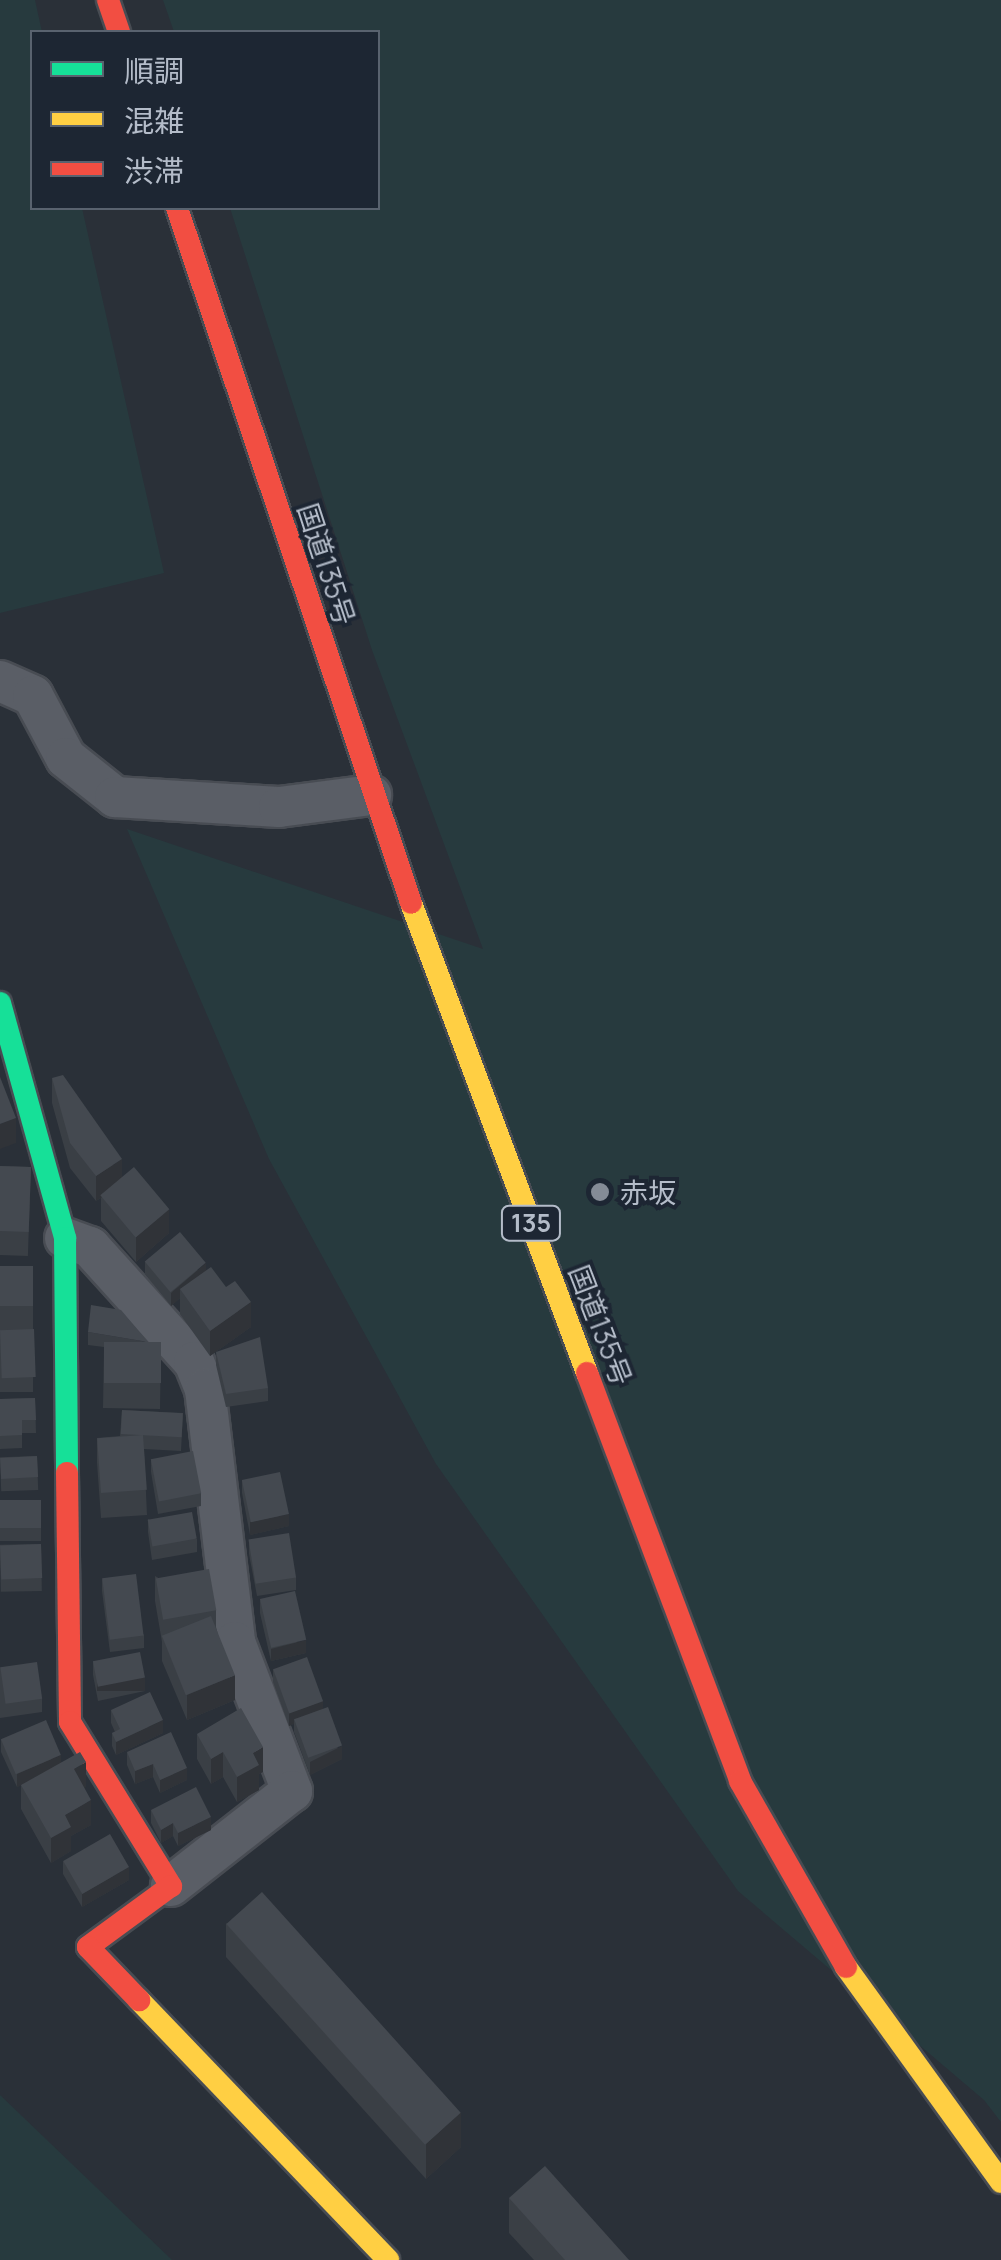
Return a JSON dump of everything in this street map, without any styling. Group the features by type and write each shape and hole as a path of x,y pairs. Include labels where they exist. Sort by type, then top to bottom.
{"main road":[{"path":"108,0 118,30"},
{"name":"国道135号","path":"178,210 372,796 740,1781 797,1890 872,2006 1001,2182"},
{"path":"0,1002 65,1238 70,1722 171,1886 88,1947 388,2260"}],"street":[{"path":"0,651 17,688 66,758 115,797 278,807 372,796"},
{"path":"65,1238 90,1247 194,1362 205,1389 234,1642 292,1791 171,1886"}],"green space":[{"path":"0,0 35,0 42,30 30,30 30,210 82,210 164,573 0,613"},
{"path":"163,0 1001,0 1001,2122 984,2100 738,1891 436,1464 269,1159 127,829 483,949 372,650 231,210 380,210 380,30 173,30"},
{"path":"0,2095 172,2260 0,2260"}],"building":[{"path":"63,1075 122,1159 96,1176 70,1143 52,1078"},
{"path":"0,1077 16,1118 0,1124"},
{"path":"0,1166 31,1167 29,1232 0,1231"},
{"path":"134,1167 169,1209 136,1237 100,1195"},
{"path":"180,1232 206,1263 170,1292 145,1262"},
{"path":"0,1266 33,1266 33,1306 0,1306"},
{"path":"211,1267 226,1287 235,1281 251,1302 210,1331 180,1289"},
{"path":"91,1305 121,1310 148,1342 88,1332"},
{"path":"34,1329 36,1377 2,1378 0,1330"},
{"path":"260,1337 268,1388 226,1394 216,1352"},
{"path":"104,1342 161,1342 161,1383 104,1383"},
{"path":"35,1398 36,1420 22,1420 22,1435 0,1436 0,1399"},
{"path":"122,1410 183,1413 182,1437 121,1434"},
{"path":"143,1435 147,1490 101,1493 97,1438"},
{"path":"193,1451 201,1493 159,1501 151,1459"},
{"path":"37,1456 38,1477 1,1479 0,1458"},
{"path":"280,1472 289,1514 251,1522 242,1480"},
{"path":"0,1500 41,1500 41,1528 0,1528"},
{"path":"192,1512 197,1539 152,1546 148,1520"},
{"path":"289,1533 296,1577 256,1584 249,1539"},
{"path":"41,1544 42,1578 1,1579 0,1545"},
{"path":"209,1569 216,1610 163,1620 156,1578"},
{"path":"136,1574 144,1636 110,1640 102,1578"},
{"path":"295,1591 306,1640 271,1648 260,1599"},
{"path":"211,1616 235,1675 186,1695 162,1636"},
{"path":"140,1652 145,1678 98,1687 93,1661"},
{"path":"307,1657 323,1701 289,1713 273,1669"},
{"path":"37,1662 42,1699 6,1704 0,1667"},
{"path":"150,1692 163,1720 116,1742 112,1733 120,1729 111,1710"},
{"path":"328,1707 342,1746 308,1758 294,1719"},
{"path":"241,1708 263,1747 253,1753 259,1765 237,1777 223,1752 211,1759 197,1734"},
{"path":"46,1720 61,1755 16,1774 1,1739"},
{"path":"171,1732 187,1768 160,1780 153,1764 135,1771 127,1752"},
{"path":"80,1752 86,1762 74,1769 91,1800 65,1815 71,1827 51,1838 21,1785"},
{"path":"196,1787 211,1817 178,1833 173,1823 161,1830 151,1810"},
{"path":"110,1834 129,1867 82,1894 63,1861"},
{"path":"262,1892 461,2113 425,2145 226,1924"},
{"path":"545,2166 629,2260 565,2260 509,2198"}],"traffic: fast":[{"path":"0,1003 65,1238 67,1473"}],"traffic: slow":[{"path":"411,903 587,1373"},
{"path":"846,1967 1001,2182"},
{"path":"139,2000 388,2260"}],"traffic: jam":[{"path":"108,0 118,30"},
{"path":"178,210 411,903"},
{"path":"587,1373 740,1781 846,1967"},
{"path":"67,1473 70,1722 171,1886 88,1947 139,2000"}],"place":[{"name":"赤坂","path":"600,1192"}]}
